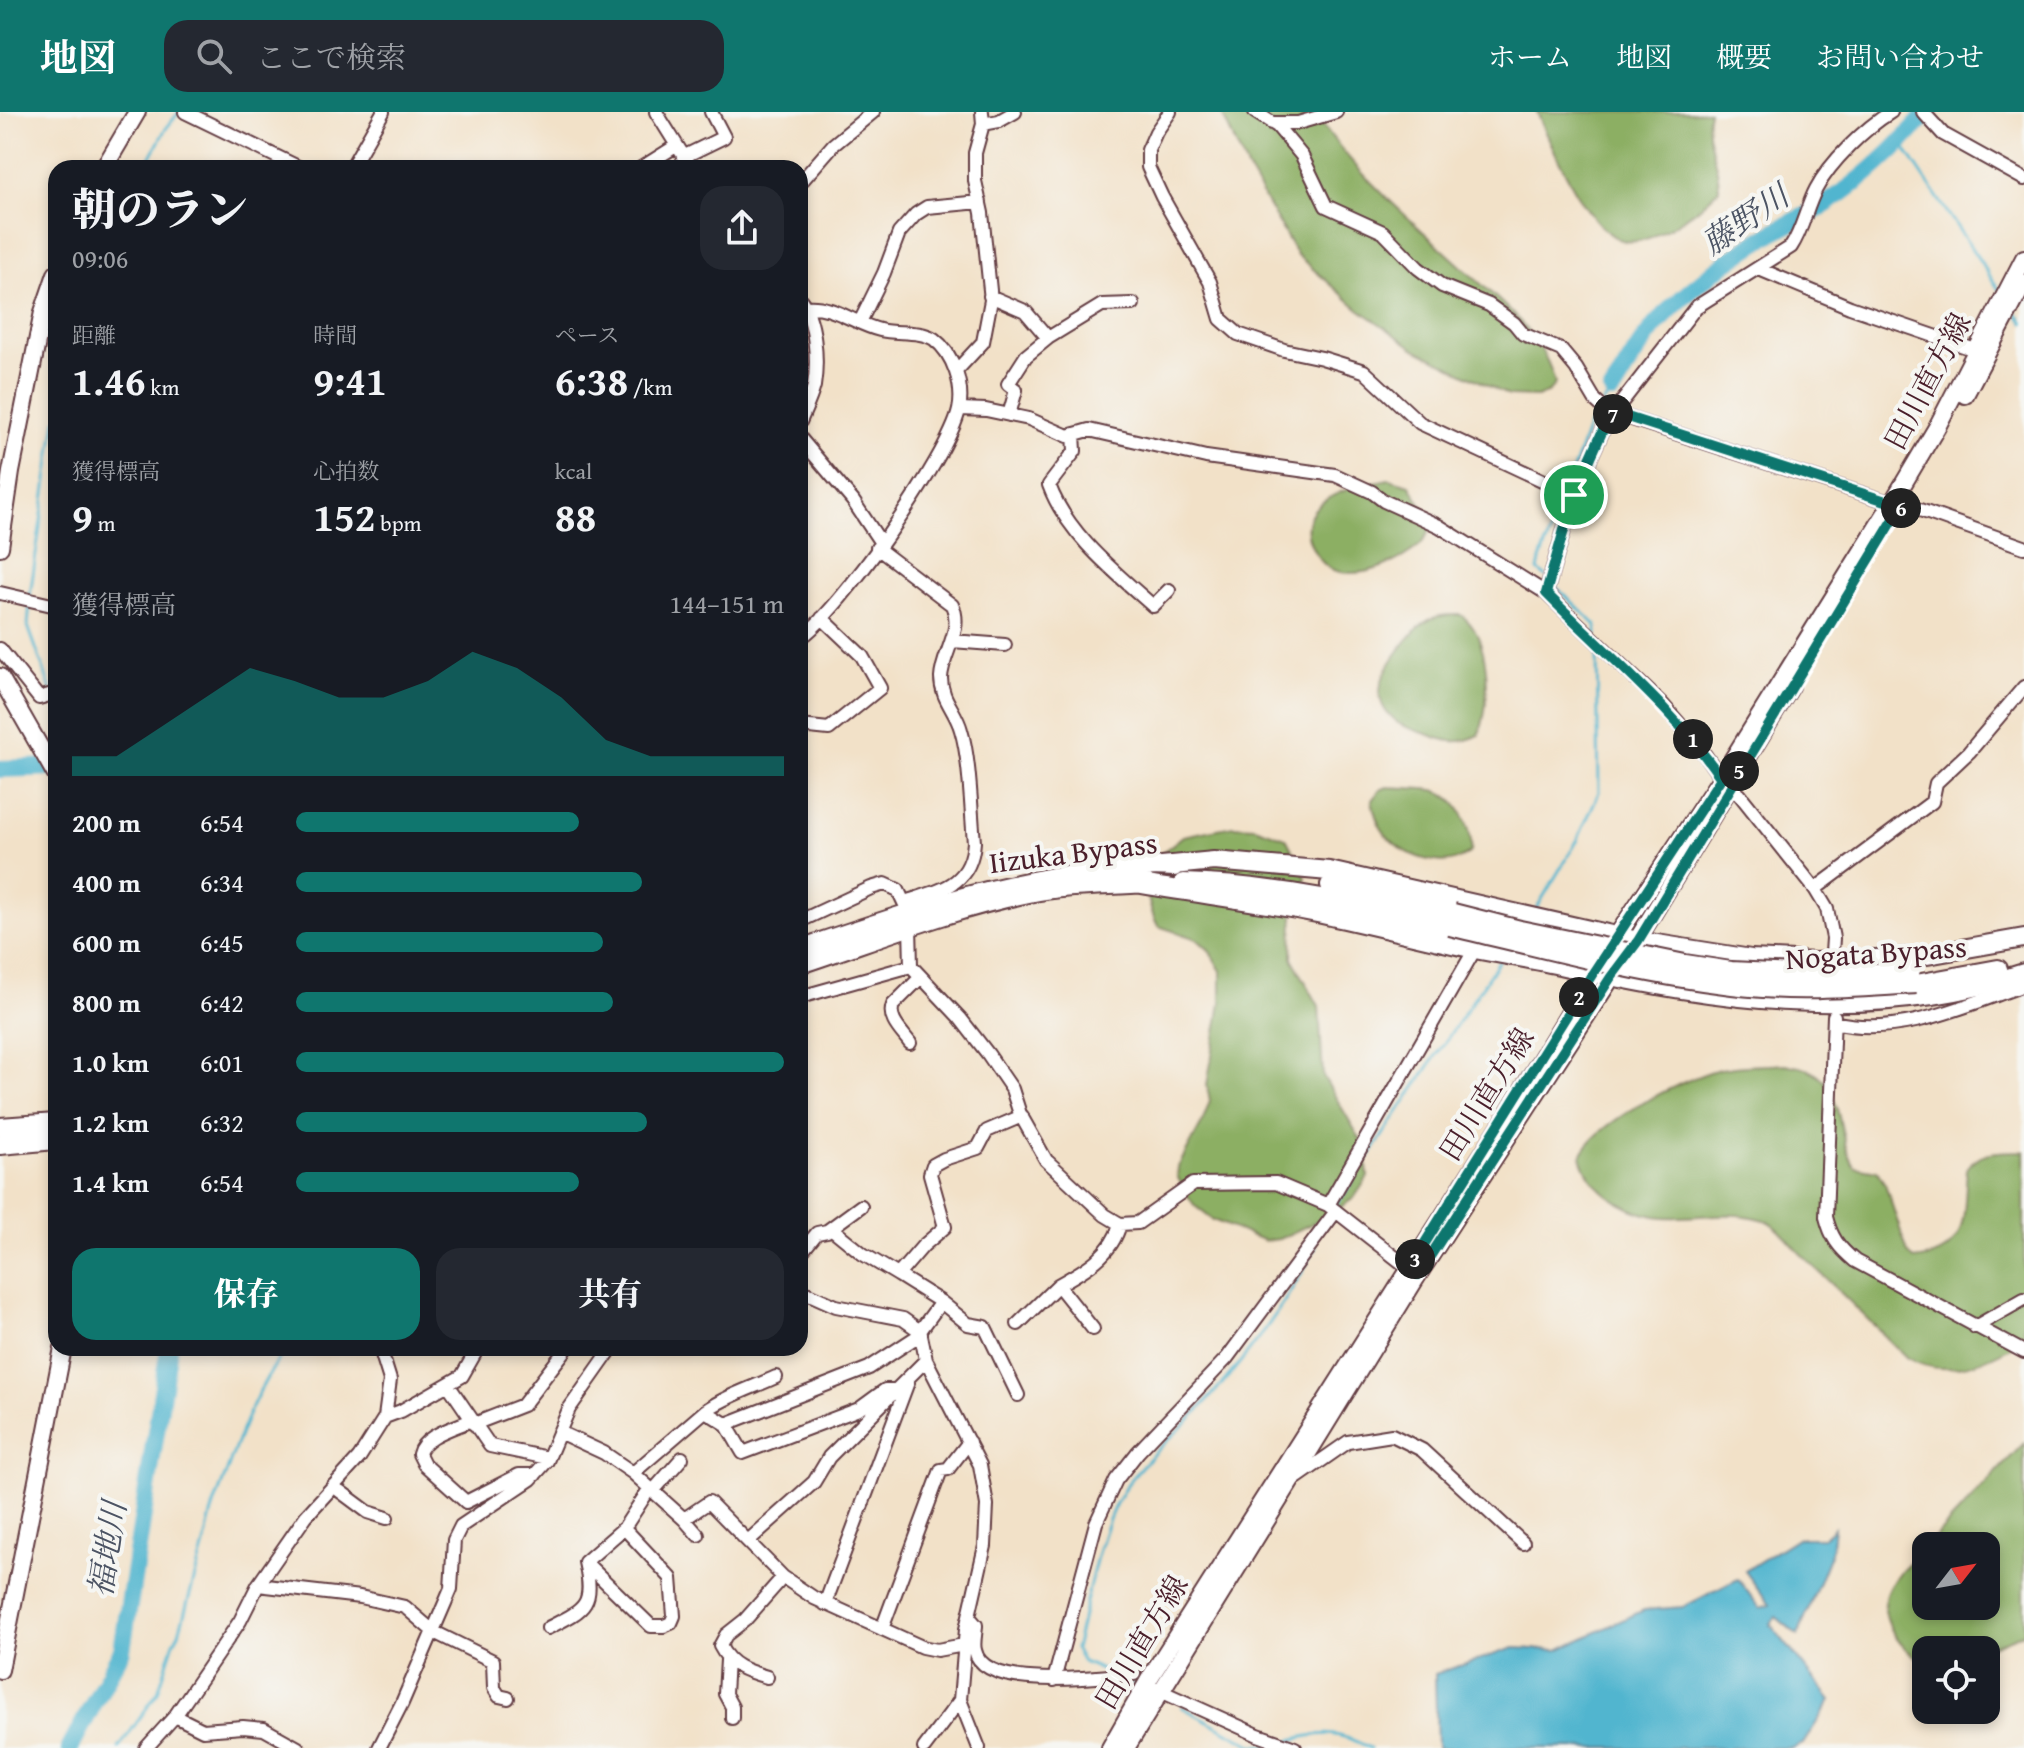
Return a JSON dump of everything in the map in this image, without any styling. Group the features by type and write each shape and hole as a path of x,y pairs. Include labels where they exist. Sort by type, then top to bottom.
{"highway":[{"path":"1162,866 1214,861 1329,871 1638,941 1751,959 1815,962 1916,957 2024,938"},
{"name":"Iizuka Bypass","path":"808,946 966,895 1049,877 1162,866 1257,872 1310,880 1452,920"},
{"path":"1136,883 1319,913 1475,949 1731,998 1866,1004 1924,997 2001,981 2024,973"},
{"path":"808,960 908,913 963,909 1031,893 1098,884 1234,884 1452,920"},
{"name":"Nogata Bypass","path":"1452,920 1588,958 1733,986 1835,989 2024,962"},
{"name":"Nogata Bypass","path":"1914,977 2024,948"},
{"path":"0,1127 48,1124"},
{"path":"0,1145 48,1141"}],"main road":[{"path":"109,160 137,112"},
{"name":"田川直方線","path":"1982,351 2024,258"},
{"name":"田川直方線","path":"1602,975 1638,941 1726,782 1898,504 1982,351 2024,283"},
{"path":"0,547 11,472 48,297"},
{"path":"0,677 48,762"},
{"name":"田川直方線","path":"1110,1748 1147,1683 1602,975 1617,936 1726,782"},
{"name":"田川直方線","path":"1126,1748 1147,1683 1289,1483 1414,1271"},
{"path":"0,1670 61,1356"}],"street":[{"path":"185,112 284,160"},
{"path":"356,160 383,112"},
{"path":"656,112 683,157 724,137 711,112"},
{"path":"808,174 833,145 873,112"},
{"path":"957,370 983,342 990,296 975,181 975,153 983,118 999,121 1015,112"},
{"path":"1170,112 1148,150 1148,167 1210,282 1221,319 1238,334 1364,371 1420,423 1574,495"},
{"path":"1255,112 1271,123 1302,156 1326,206 1383,232 1418,268 1442,286 1489,305 1514,323 1523,334 1561,350 1595,400 1607,411 2024,547"},
{"path":"1271,123 1298,123 1336,112"},
{"path":"1546,593 1574,495 1607,421 1696,307 1791,247 1800,234 1813,195 1829,167 1891,112"},
{"path":"1927,117 1943,134 2024,179"},
{"path":"860,322 899,233 916,214 927,207 980,202"},
{"path":"1759,269 1850,307 1982,351"},
{"path":"990,296 1025,311 1048,338"},
{"path":"808,304 880,330 924,335 935,340 957,370 960,409 950,435 923,482 879,546 822,618 808,631"},
{"path":"1009,415 1016,390 1008,384 1026,356 1048,338 1102,305 1133,304"},
{"path":"808,322 814,345 814,384 808,397"},
{"path":"960,409 986,410 1029,419 1068,436 1089,430 1206,457 1335,475 1439,526 1546,593 1663,705 1815,889 1827,909 1833,938 1832,953"},
{"path":"1074,434 1075,451 1049,485 1053,496 1091,550 1153,606 1169,590"},
{"path":"808,448 853,501 879,546 952,605 956,618 941,683 948,706 962,732 973,857 954,885 908,913"},
{"path":"0,593 48,604"},
{"path":"808,727 829,729 880,688 862,656 822,618"},
{"path":"952,641 1005,645"},
{"path":"0,649 39,698 48,695"},
{"path":"1815,889 1932,802 1936,783 1969,752 2024,687"},
{"path":"808,917 871,888 885,884 898,890 908,913 911,966 988,1054 1012,1089 1022,1116 1046,1160 1105,1215 1120,1224 1138,1223 1193,1184 1276,1183 1332,1208 1414,1271"},
{"path":"1054,1680 1096,1523 1116,1480 1138,1452 1227,1358 1332,1208 1475,949"},
{"path":"808,995 911,966"},
{"path":"910,1043 890,1011 921,977"},
{"path":"2024,985 1918,1020 1882,1027 1834,1019 1826,1217 1838,1247 1855,1261 2024,1352"},
{"path":"898,1275 923,1246 945,1227 930,1174 933,1165 978,1148 987,1131 1022,1116"},
{"path":"808,1244 817,1233 831,1228 861,1206"},
{"path":"1018,1324 1058,1285 1101,1257 1116,1240 1120,1224"},
{"path":"831,1228 863,1254 941,1302 968,1324 985,1327 1018,1395"},
{"path":"1058,1285 1093,1329"},
{"path":"808,1294 836,1306 903,1319 920,1333 926,1360 980,1465 987,1505 985,1546 964,1645 960,1700 979,1748"},
{"path":"1975,1327 2024,1299"},
{"path":"726,1424 869,1368 920,1333 941,1302"},
{"path":"146,1748 175,1716 306,1516 359,1458 385,1417 390,1380 382,1356"},
{"path":"385,1417 449,1386 462,1376 473,1356"},
{"path":"535,1475 519,1475 466,1502 424,1464 419,1454 420,1447 428,1440 523,1405 561,1356"},
{"path":"379,1748 451,1589 454,1540 461,1526 535,1475 548,1458 569,1409 606,1356"},
{"path":"748,1541 814,1482 829,1457 926,1360"},
{"path":"825,1604 911,1375"},
{"path":"633,1473 721,1399 751,1390 776,1377"},
{"path":"449,1386 490,1446 548,1458"},
{"path":"705,1411 726,1424 743,1453 859,1409 885,1390 896,1390"},
{"path":"559,1432 604,1453 633,1473 698,1535"},
{"path":"1289,1483 1348,1442 1392,1435 1422,1450 1523,1543"},
{"path":"882,1629 941,1470 948,1469 969,1442"},
{"path":"585,1562 624,1528 652,1490 682,1458"},
{"path":"333,1486 368,1512 387,1518"},
{"path":"684,1519 709,1502 783,1577 825,1604 922,1647 937,1650 964,1645"},
{"path":"585,1562 651,1626 671,1623 674,1616 671,1578 624,1528"},
{"path":"548,1628 582,1610 586,1603 589,1580 585,1562"},
{"path":"732,1718 732,1707 725,1694 727,1660 720,1646 726,1635 745,1620 783,1577"},
{"path":"258,1585 360,1597 405,1607 434,1632 493,1661 494,1688 499,1696 508,1698"},
{"path":"969,1617 976,1625 975,1651 979,1659 1009,1677 1147,1683 1258,1735 1295,1748"},
{"path":"727,1660 767,1677"},
{"path":"924,1748 960,1700"},
{"path":"175,1716 203,1730 264,1729 298,1748"},
{"path":"1250,1748 1258,1735"}],"green space":[{"path":"1221,112 1315,112 1364,174 1518,319 1541,349 1549,366 1555,384 1549,392 1537,397 1509,396 1415,349 1359,309 1297,255 1248,170"},
{"path":"1537,112 1709,112 1709,140 1719,189 1697,210 1671,227 1644,240 1625,241 1611,235 1584,205 1561,165"},
{"path":"1389,479 1410,485 1433,524 1424,541 1403,557 1372,570 1350,573 1328,567 1313,549 1308,532 1310,518 1317,507 1343,491"},
{"path":"1461,615 1479,639 1486,671 1486,706 1479,735 1453,741 1398,723 1382,705 1380,696 1383,676 1418,628 1435,617"},
{"path":"1387,787 1433,790 1450,799 1467,824 1471,852 1450,861 1438,861 1427,860 1404,850 1386,835 1375,814 1372,800"},
{"path":"1233,826 1255,827 1286,838 1306,877 1293,915 1292,958 1319,1006 1323,1076 1365,1147 1368,1177 1354,1198 1328,1216 1279,1239 1265,1241 1213,1220 1195,1206 1177,1176 1178,1167 1210,1101 1207,1085 1221,1003 1221,971 1209,950 1197,939 1158,926 1151,911 1147,888 1149,863 1183,836"},
{"path":"1785,1064 1810,1070 1821,1077 1829,1088 1849,1156 1855,1167 1877,1171 1885,1184 1908,1253 1914,1260 1946,1250 1955,1241 1964,1216 1967,1169 1972,1162 1992,1152 2024,1151 2024,1339 1967,1365 1937,1368 1922,1365 1907,1358 1767,1221 1741,1215 1665,1217 1647,1214 1608,1195 1588,1173 1581,1156 1589,1143 1641,1104 1716,1070"},
{"path":"2024,1443 2024,1633 2000,1643 2000,1636 1912,1636 1912,1654 1900,1642 1888,1622 1885,1600 1891,1584 1912,1561 1912,1620 2000,1620 2000,1532 1940,1532"}],"water":[{"path":"1834,1528 1831,1552 1798,1635 1776,1617 1770,1624 1831,1700 1803,1744 1792,1748 1437,1748 1435,1674 1514,1648 1558,1650 1644,1610 1683,1607 1738,1579 1760,1608 1770,1605 1745,1571 1797,1538 1823,1538"}],"waterway":[{"path":"149,160 165,130 179,112"},
{"name":"藤野川","path":"1612,391 1653,328 1687,294 1754,244 1843,192 1882,160 1928,112"},
{"path":"1901,143 2000,291"},
{"path":"2017,313 2024,323"},
{"path":"1603,404 1612,391"},
{"path":"1566,488 1589,425 1598,410"},
{"path":"30,595 48,474"},
{"path":"1545,576 1538,570 1540,560 1564,495"},
{"path":"1553,584 1596,625 1597,634"},
{"path":"30,602 28,626 48,682"},
{"path":"1536,909 1577,841 1599,792 1597,650"},
{"name":"福地川","path":"0,769 48,767"},
{"path":"1335,1207 1499,961"},
{"path":"1106,1672 1083,1662 1075,1649 1094,1567 1114,1507 1137,1471 1190,1419 1243,1359 1290,1293 1316,1246"},
{"name":"福地川","path":"70,1748 122,1650 168,1356"},
{"path":"119,1748 158,1692 179,1633 211,1513 250,1411 281,1356"},
{"path":"1124,1680 1139,1687"},
{"path":"1182,1707 1252,1745 1273,1746"},
{"path":"1288,1741 1330,1734 1370,1748"}],"route":[{"path":"1615,413 1903,504 1709,819 1638,941 1611,977 1418,1275 1410,1267 1593,973 1721,778 1698,745 1663,705 1546,593 1574,495 1607,421 1615,413"}]}
